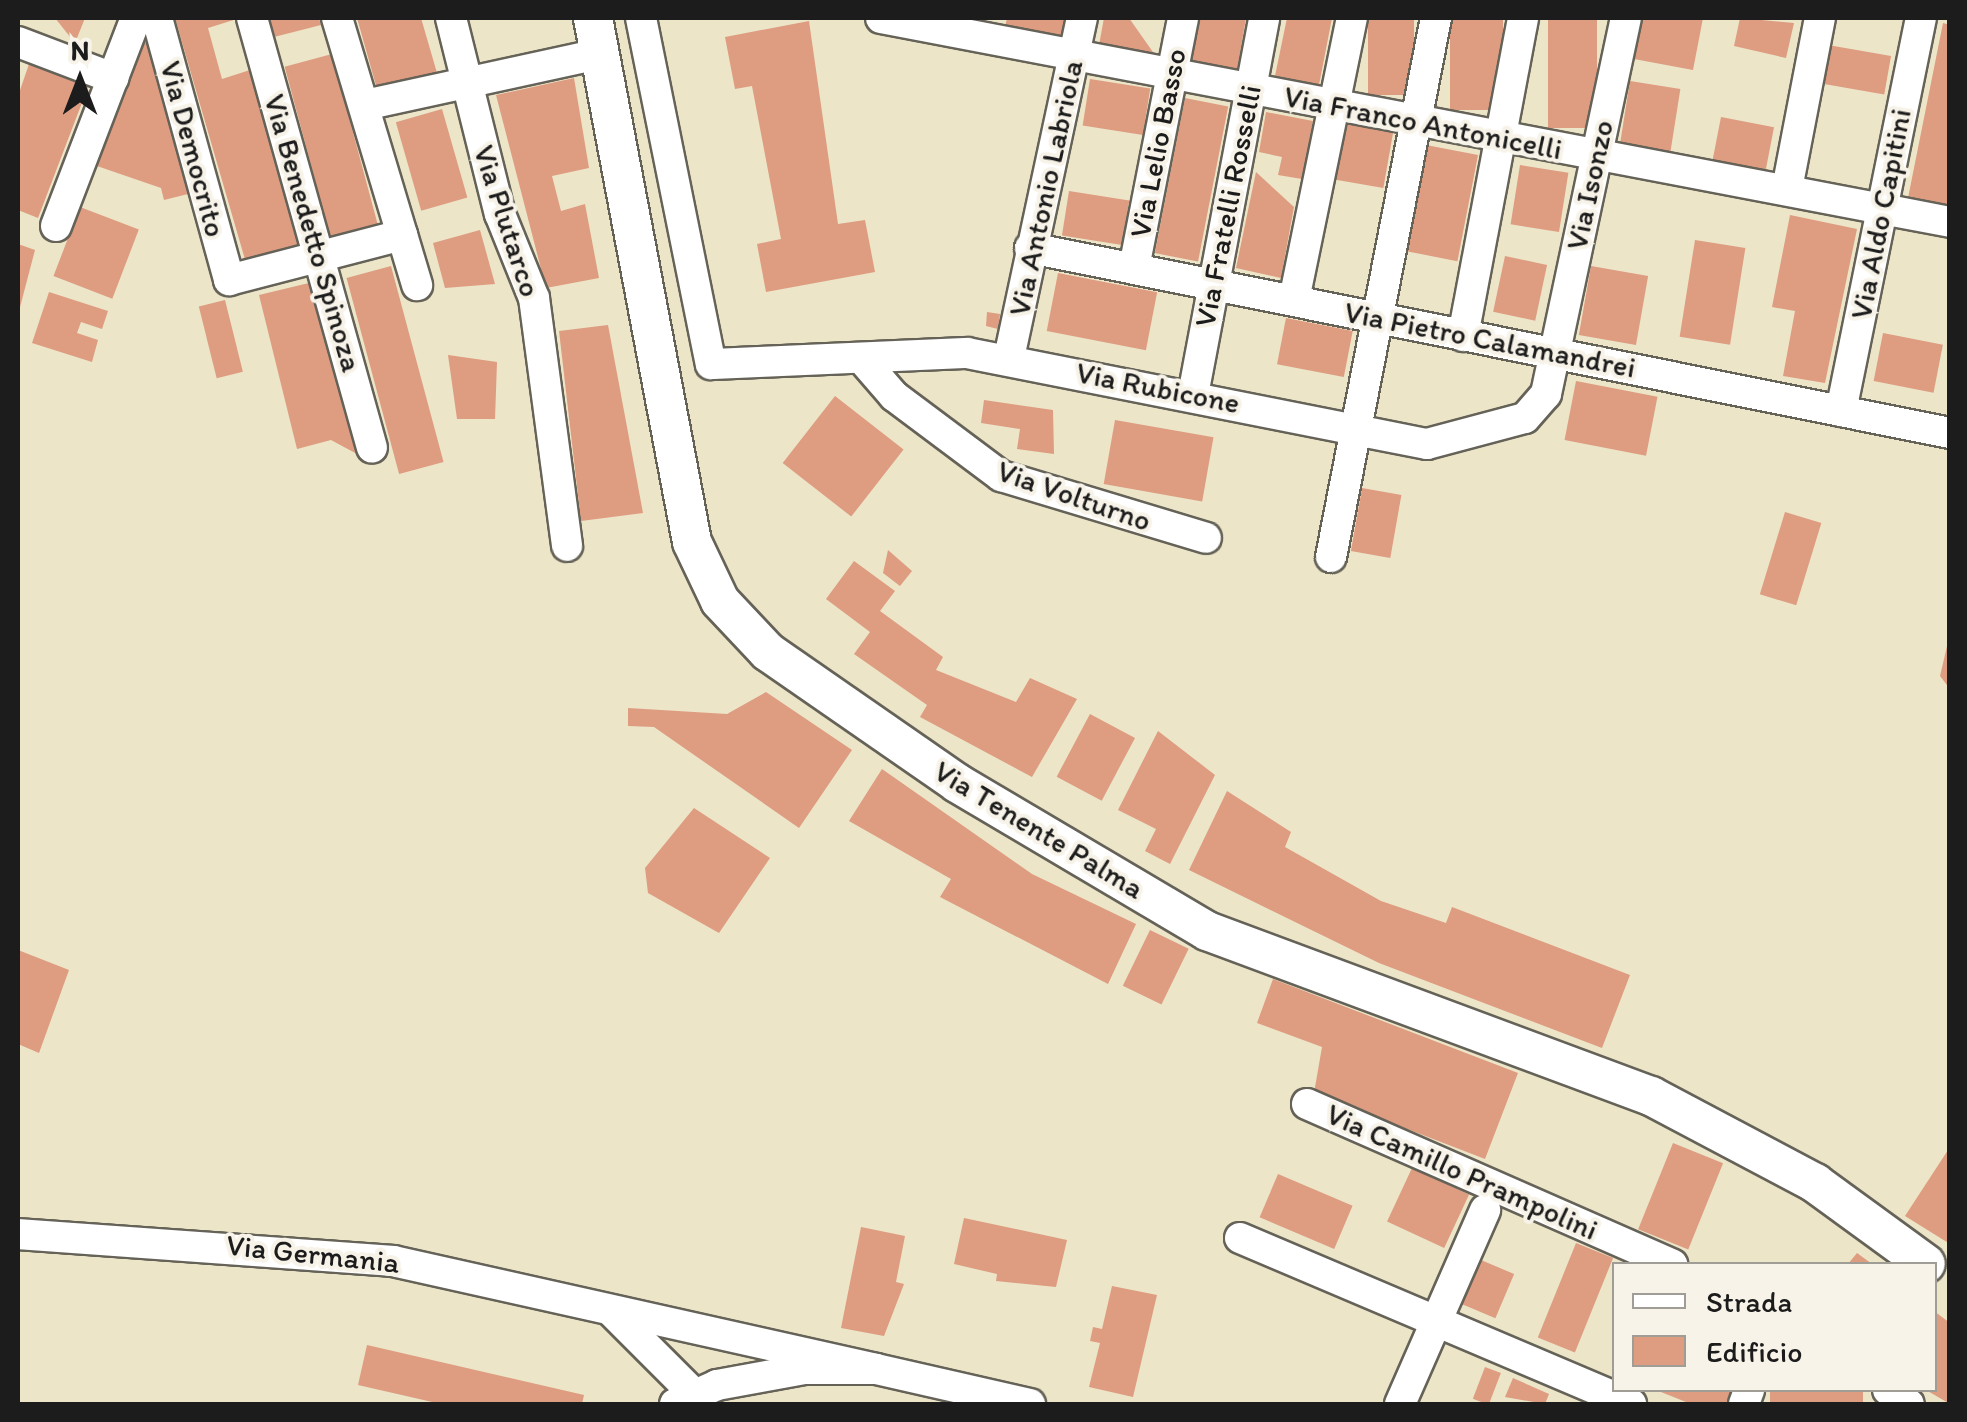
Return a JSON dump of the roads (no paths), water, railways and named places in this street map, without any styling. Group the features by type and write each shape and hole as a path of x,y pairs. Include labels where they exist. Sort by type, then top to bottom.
{"main road":[{"name":"Via Tenente Palma","path":"592,18 692,542 720,601 768,652 957,783 1206,931 1668,1104 1814,1182 1923,1262"}],"street":[{"path":"56,226 136,18"},
{"name":"Via Democrito","path":"157,18 230,280 321,256"},
{"name":"Via Benedetto Spinoza","path":"252,18 372,448"},
{"path":"338,18 418,285"},
{"name":"Via Plutarco","path":"451,18 500,214 534,298 566,546"},
{"name":"Via Rubicone","path":"642,18 710,364 1009,358 1428,444 1484,435 1524,418 1546,394 1554,352"},
{"name":"Via Antonio Labriola","path":"1009,358 1082,18"},
{"name":"Via Lelio Basso","path":"1134,268 1183,18"},
{"name":"Via Fratelli Rosselli","path":"1193,395 1264,18"},
{"path":"1294,300 1352,18"},
{"path":"1331,558 1436,18"},
{"path":"1463,336 1523,18"},
{"name":"Via Isonzo","path":"1554,352 1626,18"},
{"path":"1787,189 1820,18"},
{"name":"Via Aldo Capitini","path":"1841,411 1921,18"},
{"name":"Via Franco Antonicelli","path":"889,22 987,29 1074,57 1950,222"},
{"path":"22,34 113,78"},
{"path":"365,105 600,54"},
{"path":"321,256 402,236"},
{"name":"Via Pietro Calamandrei","path":"1030,248 1950,433"},
{"name":"Via Volturno","path":"862,359 894,396 1001,476 1206,538"},
{"name":"Via Camillo Prampolini","path":"1307,1104 1667,1262"},
{"path":"1400,1404 1485,1210"},
{"name":"Via Germania","path":"18,1234 363,1258 605,1306 876,1369"},
{"path":"1240,1238 1631,1404"},
{"path":"605,1306 696,1395"},
{"path":"696,1395 728,1334"},
{"path":"696,1395 804,1369 876,1369 1030,1404"}]}
